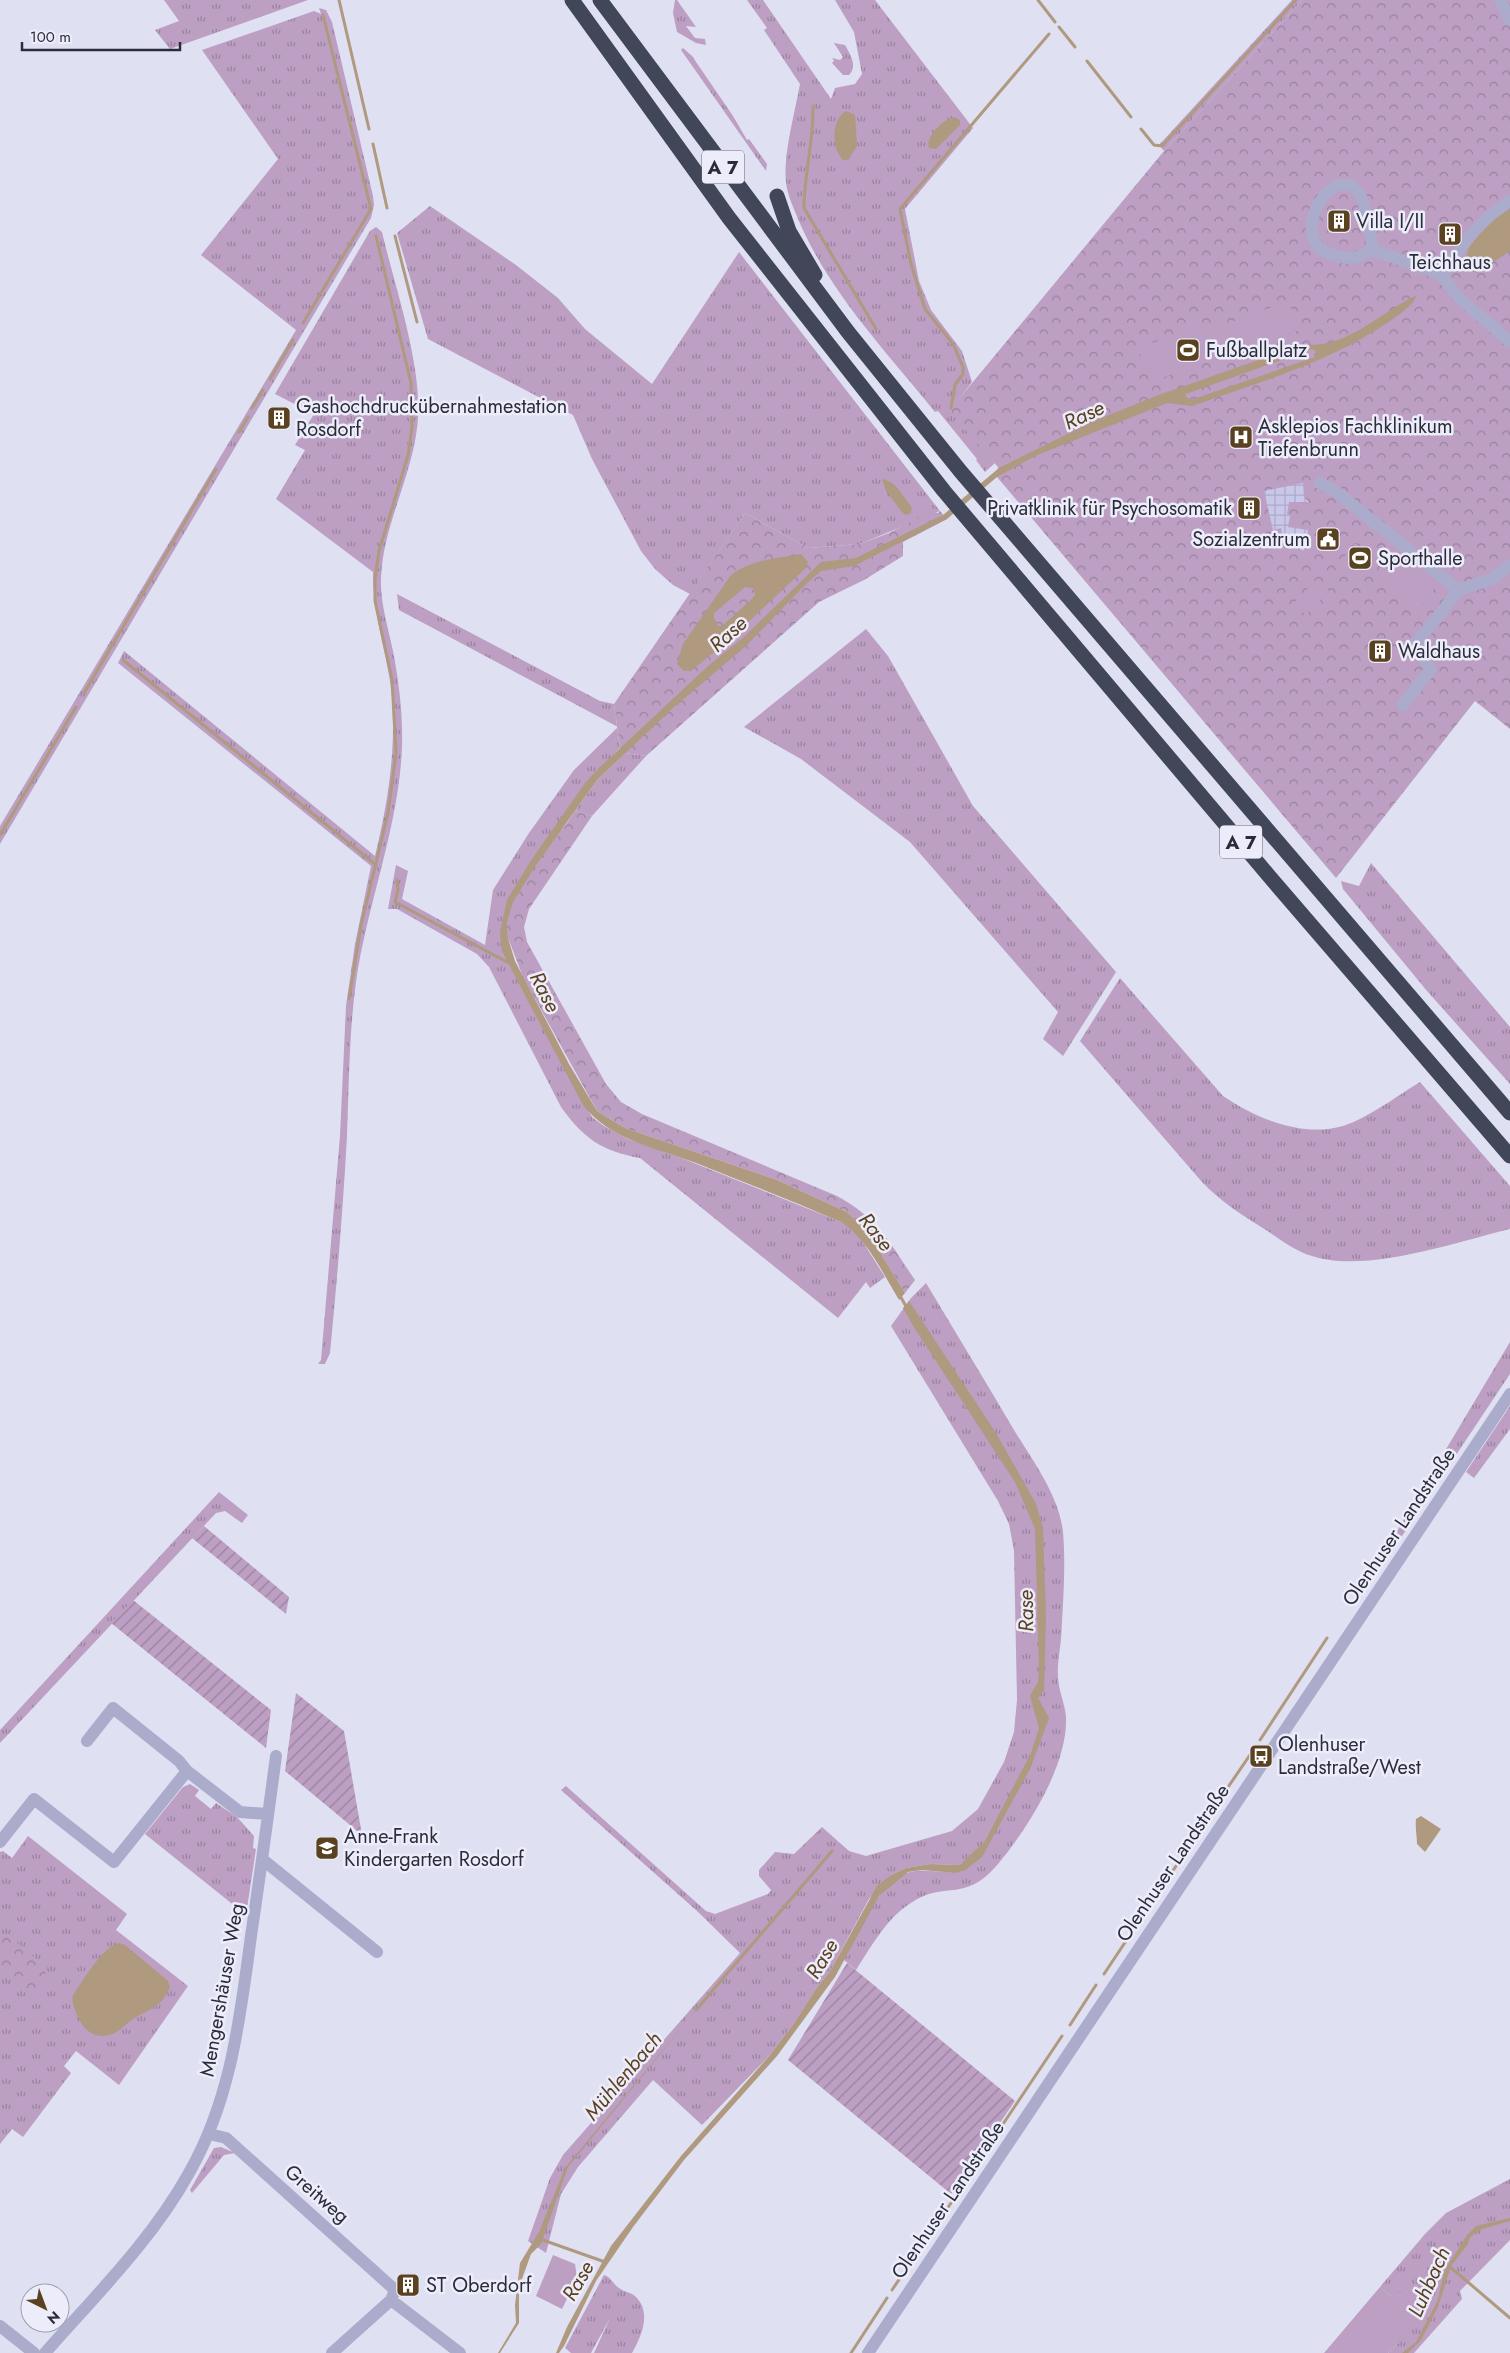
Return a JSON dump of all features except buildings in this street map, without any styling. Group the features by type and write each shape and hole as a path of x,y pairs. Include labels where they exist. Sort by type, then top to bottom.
{"highway":[{"name":"A 7","path":"572,0 728,218 944,491 1262,868 1510,1156"},
{"name":"A 7","path":"600,0 848,332 961,472 1510,1113"},
{"path":"777,196 789,231 848,332"}],"street":[{"path":"1500,0 1510,20"},
{"path":"1374,250 1362,198 1352,186 1345,184 1337,185 1324,196 1313,217 1314,239 1326,253 1350,258 1358,257 1374,250 1441,274 1458,297 1510,342"},
{"path":"1441,274 1476,227 1486,217 1510,202"},
{"path":"1320,483 1334,490 1459,590"},
{"path":"1404,704 1431,669 1414,646 1459,590 1492,579 1510,565"},
{"name":"Olenhuser Landstraße","path":"868,2353 1510,1394"},
{"path":"87,1741 112,1708 180,1761 187,1771 240,1812 268,1814"},
{"name":"Mengershäuser Weg","path":"45,2353 158,2220 190,2172 209,2134 223,2095 234,2049 276,1756"},
{"path":"0,1842 34,1799 114,1862 187,1771"},
{"path":"262,1859 377,1952"},
{"name":"Greitweg","path":"209,2134 226,2138 393,2295 460,2353"},
{"path":"332,2353 393,2295"},
{"path":"0,2326 34,2353"}],"green space":[{"path":"164,0 308,0 170,49 155,30 179,21"},
{"path":"675,0 677,0 696,27 686,26 695,38 705,39 706,45 696,43 677,32 673,13"},
{"path":"747,0 763,0 831,99 835,88 855,84 862,74 854,32 835,0 875,0 973,128 905,209 919,281 931,310 962,351 972,382 950,411 995,463 985,472 977,459 938,411 935,412 858,318 823,268 809,241 791,202 786,182 786,159 800,84 764,30 767,28"},
{"path":"1292,0 1302,0 1164,151 1159,145"},
{"name":"Asklepios Fachklinikum Tiefenbrunn","path":"1302,0 1510,0 1510,729 1475,701 1336,878 997,477 998,467 949,411 1164,151"},
{"path":"319,8 326,10 332,22 373,196 374,205 371,218 0,844 0,826 296,330 201,255 278,159 202,50 314,11 321,14"},
{"path":"834,43 845,45 851,56 853,68 849,75 843,75 832,63 834,61 832,58 840,60 843,57"},
{"path":"683,48 692,56 747,140 749,139 767,164 766,171 681,50"},
{"path":"430,206 516,265 558,298 585,329 652,384 739,252 940,511 860,544 808,548 745,513 690,594 673,585 655,569 641,551 592,459 573,415 428,339 397,233"},
{"path":"376,227 382,232 407,330 417,382 417,428 414,447 387,540 381,578 383,605 399,687 402,747 400,777 395,806 367,924 356,982 351,1040 344,1191 330,1353 325,1364 318,1364 321,1360 340,1136 346,1006 355,944 371,866 118,663 124,651 375,856 390,777 393,716 390,680 375,604 373,572 276,499 305,450 295,445 314,414 275,394 370,231"},
{"path":"1288,301 1299,330 1240,352 1229,323"},
{"name":"Fußballplatz","path":"1226,318 1238,352 1150,382 1138,348"},
{"path":"940,511 947,519 903,542 903,556 864,580 819,602 646,756 625,753 620,748 614,704 745,513 808,548 860,544 889,533 930,512 938,513"},
{"name":"Sporthalle","path":"1355,543 1375,559 1364,572 1344,557"},
{"path":"1396,552 1438,584 1418,609 1377,577"},
{"path":"1317,579 1329,591 1306,615 1294,603"},
{"path":"397,594 600,701 614,704 617,727 399,610"},
{"path":"866,629 888,656 973,806 1116,972 1063,1056 1043,1039 1058,1012 910,842 801,759 744,727"},
{"path":"617,728 620,748 585,784 502,952 592,1117 628,1139 684,1159 841,1222 856,1231 885,1277 870,1288 866,1282 838,1318 640,1158 615,1152 586,1135 561,1107 489,967 477,954 397,909 388,909 396,865 408,871 402,899 485,945 493,890 529,833 574,770"},
{"path":"625,753 646,756 592,816 575,811 598,779"},
{"path":"575,811 592,816 529,909 524,927 527,942 606,1084 621,1102 642,1114 837,1196 863,1213 882,1232 915,1280 905,1293 867,1231 847,1212 777,1180 625,1128 597,1111 523,977 507,935 507,922 513,902"},
{"path":"1371,863 1510,1027 1510,1084 1427,991 1343,889 1341,881 1359,886"},
{"path":"1120,978 1223,1096 1249,1112 1280,1124 1295,1128 1311,1129 1343,1126 1372,1112 1420,1082 1510,1186 1510,1229 1438,1248 1384,1259 1334,1261 1300,1251 1232,1208 1202,1182 1080,1041"},
{"path":"926,1283 1043,1476 1056,1504 1060,1518 1064,1545 1064,1572 1058,1671 1059,1686 1066,1717 1065,1736 1053,1775 1022,1833 986,1876 966,1888 926,1895 905,1907 881,1932 856,1970 844,1960 870,1909 888,1885 910,1872 964,1871 960,1865 930,1864 906,1868 891,1875 869,1899 829,1973 817,1987 794,2023 770,2055 702,2125 653,2080 578,2167 561,2194 546,2253 528,2241 550,2178 563,2155 740,1953 697,1911 561,1790 566,1786 706,1911 715,1914 768,1894 771,1890 759,1876 759,1870 775,1852 794,1854 822,1827 849,1851 866,1856 952,1831 978,1809 1004,1762 1014,1732 1017,1700 1014,1551 1009,1524 998,1501 891,1326 911,1298"},
{"path":"1510,1342 1510,1374 1384,1563 1380,1560"},
{"path":"1510,1406 1510,1429 1474,1478 1466,1472"},
{"path":"219,1492 248,1515 242,1523 225,1511 216,1513 0,1743 0,1730"},
{"path":"204,1526 289,1597 286,1614 192,1538"},
{"path":"133,1600 271,1710 266,1748 111,1623"},
{"path":"296,1693 344,1731 362,1835 285,1771"},
{"path":"190,1784 199,1790 195,1796 211,1809 216,1803 237,1817 254,1836 253,1848 256,1849 246,1915 145,1834 183,1787"},
{"path":"28,1836 127,1914 116,1930 188,1986 119,2085 76,2051 64,2066 71,2073 23,2137 12,2129 0,2144 0,1852 3,1851 12,1858"},
{"path":"2,1934 19,1944 33,1956 44,1971 51,1990 32,1999 0,1969 0,1936"},
{"path":"847,1963 1015,2101 951,2194 788,2060"},
{"path":"221,2147 235,2153 224,2155 192,2193 190,2190 214,2148"},
{"path":"1510,2179 1510,2240 1460,2291 1462,2299 1414,2353 1388,2353 1398,2343 1391,2296 1380,2287 1425,2234 1446,2213"},
{"path":"553,2255 575,2264 577,2278 562,2309 536,2296"},
{"path":"604,2275 621,2289 634,2295 641,2303 644,2318 639,2340 632,2353 594,2353 610,2318 591,2353 571,2353 565,2348"},
{"path":"1380,2287 1391,2296 1407,2289 1416,2298 1398,2343 1388,2353 1324,2353"}],"shaded area":[{"path":"1303,483 1304,497 1309,502 1289,502 1287,514 1290,515 1288,527 1308,530 1303,551 1282,535 1281,528 1273,530 1264,491"}],"water":[{"path":"846,111 855,115 857,146 848,160 843,160 836,149 834,134 841,115"},
{"path":"953,117 960,120 960,125 936,149 929,148 928,144 932,134 944,122"},
{"path":"1510,209 1510,251 1477,273 1463,268 1462,263 1473,240 1488,225"},
{"path":"1417,295 1410,305 1393,319 1370,334 1321,359 1192,406 1167,403 1035,456 997,477 947,519 854,566 821,571 746,646 674,707 598,779 536,865 513,902 507,922 507,935 515,961 569,1064 597,1111 625,1128 777,1180 847,1212 867,1231 905,1293 899,1300 867,1247 851,1229 841,1222 696,1163 635,1142 606,1127 594,1117 583,1105 502,952 500,932 507,900 530,862 585,783 599,768 708,666 745,636 821,562 856,558 943,515 999,468 1092,422 1156,396 1301,345 1325,344 1340,339 1363,328","holes":["1312,349 1316,351 1315,357 1191,400 1186,397 1186,394"]},
{"path":"882,479 887,480 899,491 912,508 911,513 906,515 902,512 886,491"},
{"path":"801,554 808,562 806,568 731,638 692,670 684,671 677,664 683,644 731,575 756,563","holes":["745,587 753,588 755,595 752,599 722,626 718,626 714,613"]},
{"path":"909,1301 996,1433 1036,1504 1043,1528 1046,1617 1044,1691 1038,1698 1049,1718 1030,1769 982,1857 964,1871 955,1873 922,1870 908,1872 879,1896 835,1977 777,2056 684,2160 633,2227 596,2281 564,2346 559,2353 556,2353 567,2327 611,2246 681,2156 770,2055 794,2023 817,1987 829,1973 877,1886 891,1875 906,1868 930,1864 960,1865 985,1841 1031,1753 1039,1728 1030,1696 1038,1682 1039,1669 1035,1529 1015,1482 903,1308"},
{"path":"1421,1816 1441,1829 1425,1852 1417,1844 1416,1819"},
{"path":"119,1943 125,1945 168,1981 170,1987 167,1994 155,2007 133,2019 112,2034 106,2036 95,2035 81,2023 74,2006 73,1995 87,1973 106,1951"},
{"path":"698,2008 568,2167 541,2244 531,2254 519,2287 519,2323 500,2353 498,2353 516,2323 515,2305 520,2263 539,2232 565,2168"},
{"path":"1510,2218 1510,2221 1482,2229 1470,2237 1468,2244 1451,2266 1438,2307 1421,2340 1408,2353 1402,2353 1416,2342 1437,2302 1445,2270 1467,2235 1476,2226"}],"waterway":[{"path":"339,0 369,129"},
{"path":"1038,0 1055,22"},
{"path":"1141,129 1154,145 1162,146 1296,0"},
{"path":"303,323 371,209 323,15"},
{"path":"1059,27 1075,47"},
{"path":"951,408 955,385 963,374 963,367 953,344 925,309 911,264 900,209 1049,34"},
{"path":"1087,61 1131,117"},
{"path":"813,106 804,208 876,329"},
{"path":"373,144 387,208"},
{"path":"349,999 361,925 388,813 396,753 392,680 375,601 375,579 379,551 408,455 412,428 411,383 376,236"},
{"path":"395,236 417,322"},
{"path":"270,379 293,340"},
{"path":"252,408 263,390"},
{"path":"239,432 248,417"},
{"path":"84,693 216,469"},
{"path":"123,660 376,865"},
{"path":"0,835 76,707"},
{"path":"397,880 398,890 395,902 509,963"},
{"name":"Rase","path":"899,1294 907,1308"},
{"path":"1260,1740 1327,1638"},
{"path":"1211,1812 1252,1752"},
{"path":"1148,1908 1204,1824"},
{"name":"Mühlenbach","path":"696,2010 832,1851"},
{"path":"1104,1974 1140,1920"},
{"path":"1070,2025 1096,1985"},
{"path":"997,2133 1062,2036"},
{"path":"968,2177 986,2149"},
{"path":"959,2191 963,2185"},
{"path":"892,2290 953,2200"},
{"path":"540,2239 605,2262"},
{"name":"Luhbach","path":"1449,2266 1510,2318"},
{"path":"851,2353 887,2298"}],"place":[{"name":"Villa I/II","path":"1339,221"},
{"name":"Teichhaus","path":"1450,234"},
{"name":"Fußballplatz","path":"1188,350"},
{"name":"Gashochdruckübernahmestation Rosdorf","path":"279,418"},
{"name":"Asklepios Fachklinikum Tiefenbrunn","path":"1241,437"},
{"name":"Privatklinik für Psychosomatik","path":"1249,508"},
{"name":"Sozialzentrum","path":"1328,539"},
{"name":"Sporthalle","path":"1360,558"},
{"name":"Waldhaus","path":"1380,651"},
{"name":"Olenhuser Landstraße/West","path":"1261,1756"},
{"name":"Anne-Frank Kindergarten Rosdorf","path":"327,1848"},
{"name":"ST Oberdorf","path":"408,2285"}]}
